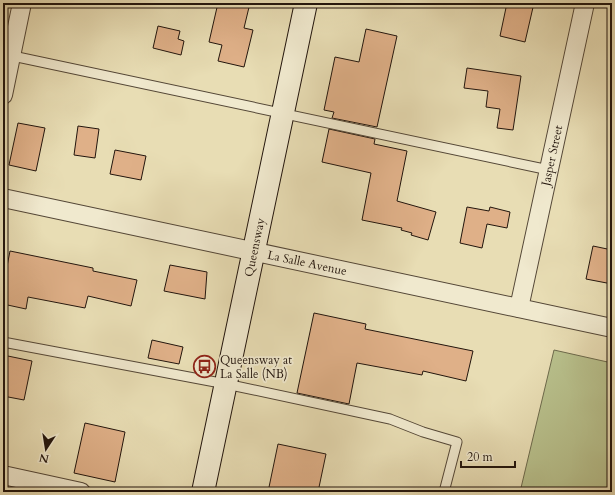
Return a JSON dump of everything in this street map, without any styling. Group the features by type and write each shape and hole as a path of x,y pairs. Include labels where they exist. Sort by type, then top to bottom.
{"main road":[{"name":"Queensway","path":"203,492 306,3"}],"street":[{"path":"3,94 7,55 22,3"},
{"name":"Jasper Street","path":"519,308 585,3"},
{"name":"La Salle Avenue","path":"3,198 612,328"},
{"path":"3,475 81,492"}],"lane":[{"path":"7,55 548,170"},
{"path":"3,342 226,384 390,419 423,432 457,442 444,492"}],"green space":[{"path":"554,350 612,363 612,492 520,492"}],"building":[{"path":"218,3 250,3 244,28 253,30 244,67 218,61 222,45 209,42"},
{"path":"507,3 534,3 525,42 500,36"},
{"path":"158,26 180,31 178,39 184,41 181,55 153,48"},
{"path":"366,29 397,36 377,127 332,118 334,112 324,110 335,57 359,62"},
{"path":"467,68 521,76 513,130 497,128 500,109 486,107 488,91 464,88"},
{"path":"18,123 45,128 36,171 9,165"},
{"path":"78,126 99,129 95,158 74,155"},
{"path":"329,129 375,139 374,144 407,151 397,201 436,212 428,240 411,235 412,233 401,230 402,228 362,220 371,173 322,162"},
{"path":"115,150 146,156 141,180 110,174"},
{"path":"467,207 489,211 490,207 510,212 507,228 487,224 482,248 460,243"},
{"path":"593,246 612,250 612,284 586,279"},
{"path":"10,251 93,268 93,271 137,280 131,306 88,296 85,308 28,297 26,309 3,304 3,287"},
{"path":"170,265 207,272 205,299 164,291"},
{"path":"314,313 366,324 365,329 473,351 466,381 423,371 422,375 357,363 349,404 297,393"},
{"path":"152,340 183,347 179,364 148,358"},
{"path":"3,355 32,361 24,400 3,396"},
{"path":"85,423 125,432 115,482 74,473"},
{"path":"278,444 326,454 318,492 268,492"}],"place":[{"name":"Queensway at La Salle (NB)","path":"204,367"}]}
